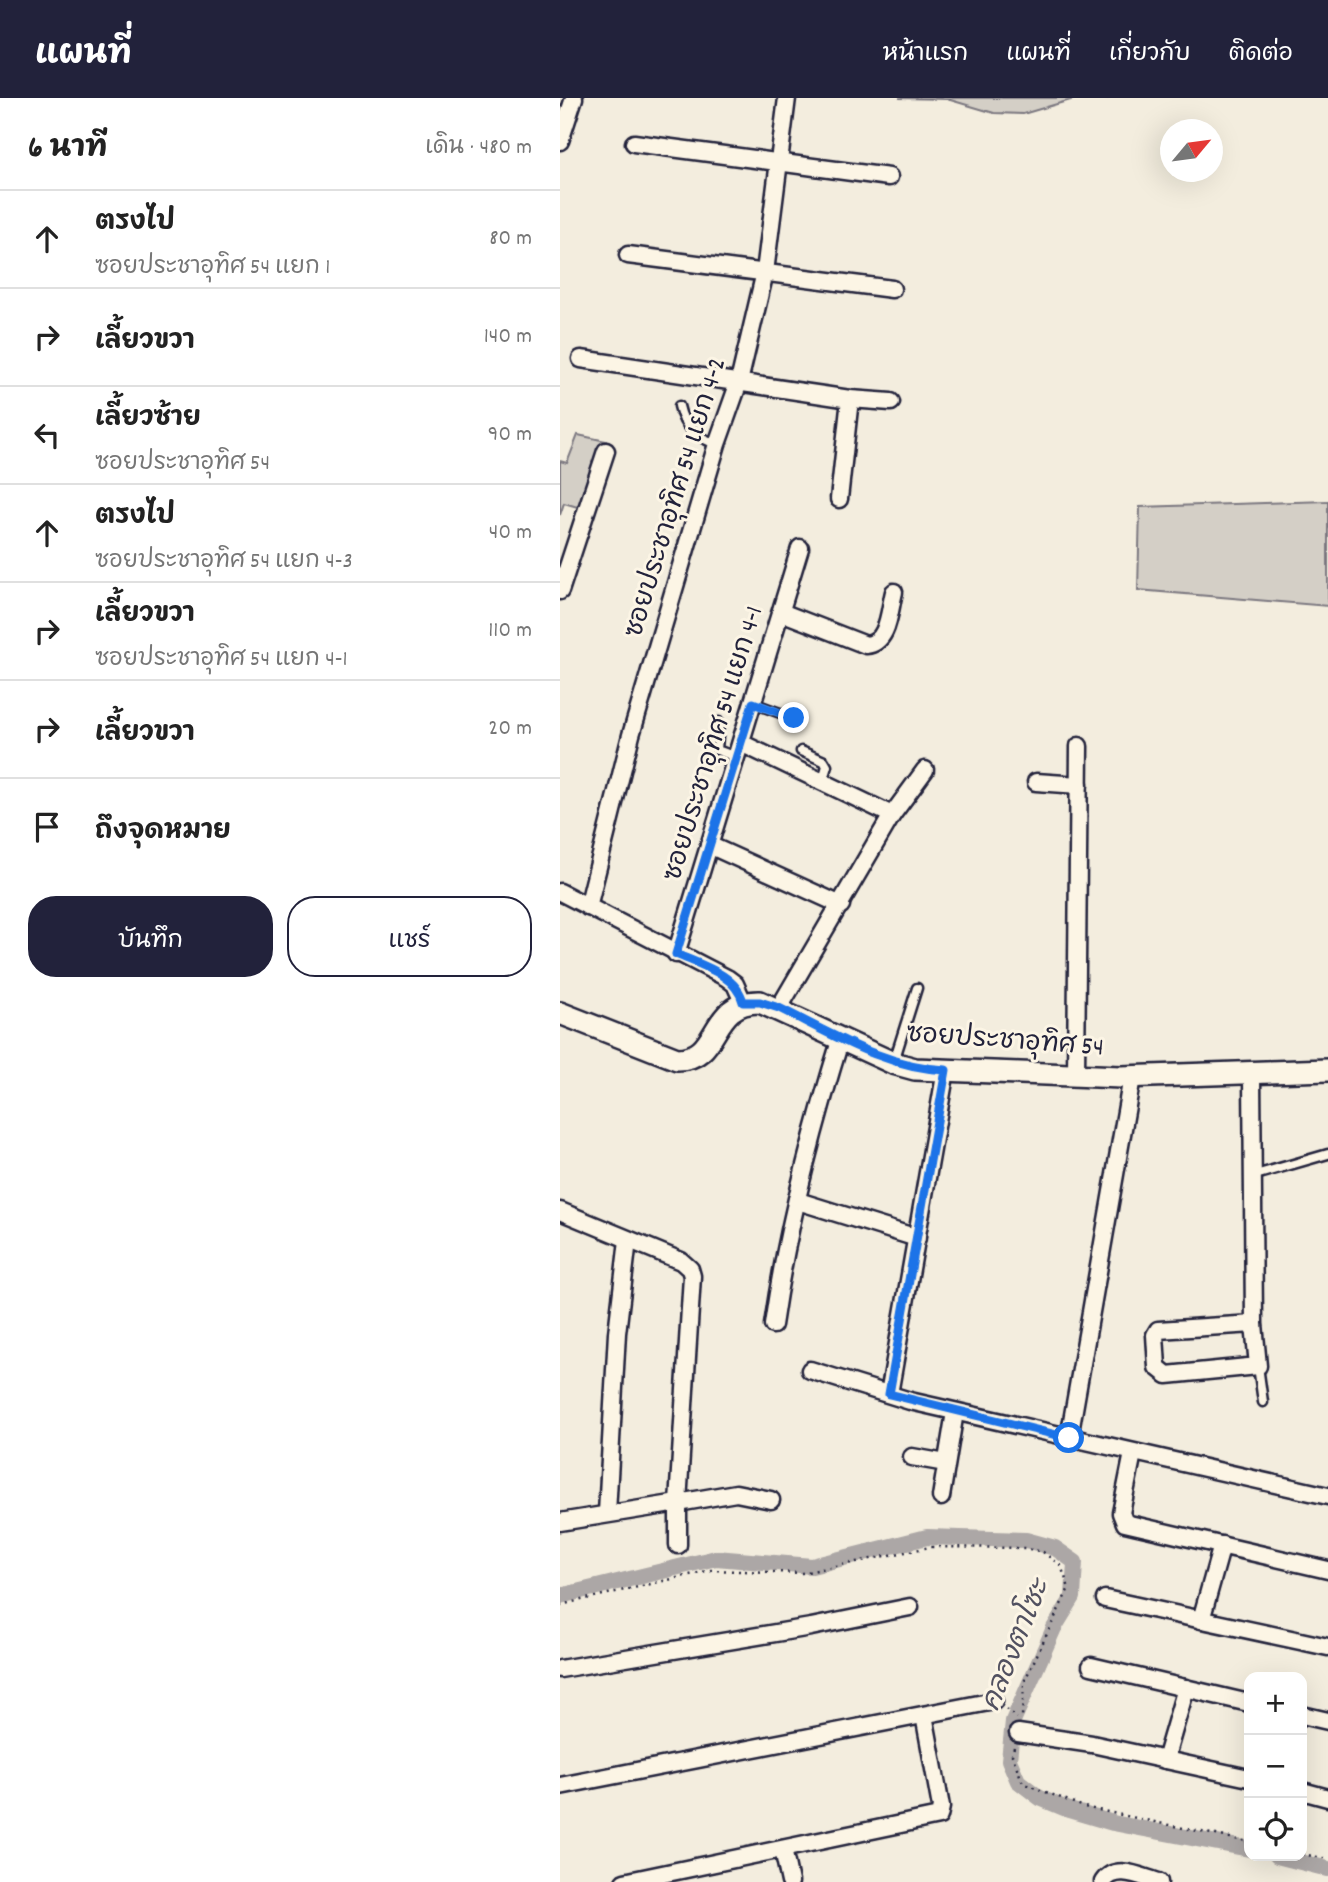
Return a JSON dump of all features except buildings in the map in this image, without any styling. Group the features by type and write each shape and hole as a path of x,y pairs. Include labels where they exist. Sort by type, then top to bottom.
{"street":[{"path":"560,141 574,98"},
{"name":"ซอยประชาอุทิศ 54 แยก 4-2","path":"588,907 631,735 717,444 739,382 765,272 787,98"},
{"path":"634,143 778,160 889,177"},
{"path":"628,255 892,289"},
{"path":"581,359 850,399 891,402"},
{"path":"839,499 850,399"},
{"path":"560,591 606,451"},
{"name":"ซอยประชาอุทิศ 54 แยก 4-1","path":"676,954 800,548"},
{"path":"781,612 866,645 874,645 882,638 894,592"},
{"path":"1076,1075 1079,746"},
{"path":"738,750 822,782 892,815"},
{"path":"779,1008 892,815 925,770"},
{"path":"1036,782 1079,785"},
{"path":"709,845 841,905"},
{"path":"560,892 727,978 735,984 743,1002 731,1009 701,1053 690,1059 677,1059 560,1013"},
{"name":"ซอยประชาอุทิศ 54","path":"743,1002 760,1002 779,1008 893,1063 915,1069 1132,1077 1252,1075 1328,1070"},
{"path":"773,1325 779,1279 818,1112 841,1038"},
{"path":"889,1394 946,1070"},
{"path":"1252,1075 1255,1324 1258,1366 1167,1375 1157,1367 1155,1335 1158,1330 1255,1324"},
{"path":"1069,1438 1132,1077"},
{"path":"798,1202 917,1238"},
{"path":"560,1211 681,1261 690,1269 692,1276 678,1503 678,1545"},
{"path":"607,1513 617,1333 628,1240"},
{"path":"810,1370 955,1412 1328,1496"},
{"path":"941,1497 955,1412"},
{"path":"1133,1453 1121,1519 1328,1570"},
{"path":"912,1457 946,1463"},
{"path":"560,1522 736,1493 771,1500"},
{"path":"1201,1620 1222,1545"},
{"path":"1105,1599 1328,1647"},
{"path":"560,1669 811,1627 910,1607"},
{"path":"1091,1666 1244,1702"},
{"path":"1164,1760 1186,1688"},
{"path":"560,1786 994,1701"},
{"path":"625,1882 686,1875 783,1849 939,1816 941,1807 924,1714"},
{"path":"1307,1716 1328,1721"},
{"path":"1018,1733 1244,1778"},
{"path":"1307,1792 1328,1798"},
{"path":"783,1849 790,1882"},
{"path":"1103,1882 1107,1876 1121,1871 1159,1882"}],"lane":[{"path":"679,406 682,419 697,438 717,444"},
{"path":"753,703 794,718"},
{"path":"719,722 718,750 738,750"},
{"path":"801,751 824,761 827,766 822,782"},
{"path":"893,1063 918,988"},
{"path":"1252,1176 1328,1154"},
{"path":"1258,1366 1263,1402"}],"path":[{"path":"560,1605 711,1570 802,1573 930,1547 1025,1548 1043,1552 1061,1566 1069,1588 1024,1682 1022,1717"},
{"path":"1018,1733 1012,1755 1023,1783 1084,1807 1244,1841"},
{"path":"1307,1855 1328,1859"}],"shaded area":[{"path":"899,98 1111,98 1074,99 1023,114 994,113 947,99"},
{"path":"578,435 606,441 581,508 564,503 560,515 560,461 567,463"},
{"path":"1328,501 1328,606 1138,590 1140,507"}],"waterway":[{"name":"คลองตาโซะ","path":"560,1596 716,1558 812,1566 927,1537 1026,1540 1055,1548 1075,1562 1073,1597 1054,1628 1013,1721 1009,1760 1018,1781 1040,1798 1069,1810 1113,1823 1244,1848"},
{"name":"คลองตาโซะ","path":"1297,1861 1328,1869"}],"route":[{"path":"794,718 753,703 676,954 727,978 741,993 743,1002 760,1002 779,1008 893,1063 915,1069 946,1070 889,1394 1069,1438"}]}
